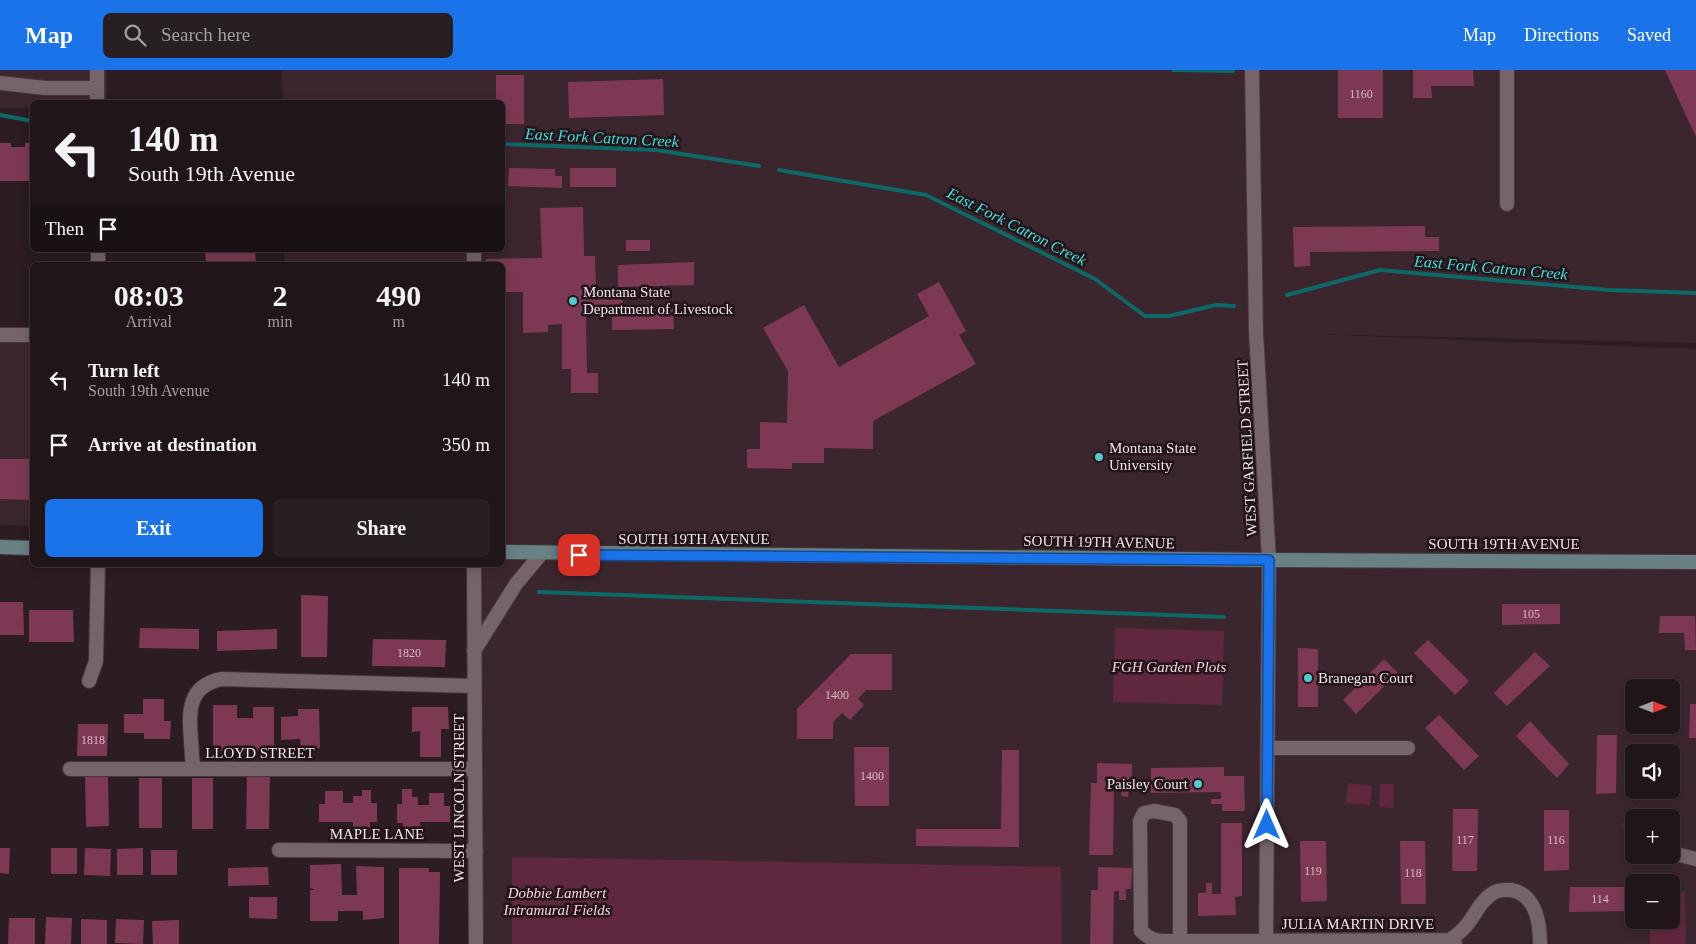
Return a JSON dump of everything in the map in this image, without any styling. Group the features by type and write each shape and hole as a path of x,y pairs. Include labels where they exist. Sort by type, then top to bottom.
{"main road":[{"path":"0,547 30,548"},
{"name":"SOUTH 19TH AVENUE","path":"505,552 541,554 1696,562"}],"street":[{"path":"97,70 97,100"},
{"name":"WEST GARFIELD STREET","path":"1252,70 1256,332 1269,560 1266,942"},
{"path":"1507,70 1507,204"},
{"path":"0,83 45,88 97,88"},
{"path":"0,335 30,335"},
{"path":"474,651 516,584 541,554"},
{"path":"89,681 96,661 98,567"},
{"name":"WEST LINCOLN STREET","path":"474,567 476,944"},
{"name":"LLOYD STREET","path":"474,686 222,679 210,681 201,688 193,698 190,708 193,765 198,769 475,769"},
{"path":"1268,748 1408,748"},
{"path":"70,769 198,769"},
{"path":"1180,941 1180,821 1174,815 1144,813 1140,821 1139,832 1141,932 1148,938 1158,941 1266,942"},
{"name":"MAPLE LANE","path":"279,850 476,851"},
{"path":"1680,855 1696,859"},
{"name":"JULIA MARTIN DRIVE","path":"1266,942 1452,942 1485,900 1496,891 1506,890 1516,891 1527,898 1537,914 1540,944"}],"shaded area":[{"path":"0,70 107,70 107,100 30,100 30,108 0,108"},
{"name":"Montana State University","path":"282,70 1696,70 1696,343 1311,334 1696,349 1696,944 476,944 475,567 505,567 505,262 285,262 284,252 505,252 505,100 283,100"},
{"path":"0,332 30,332 30,526 0,525"}],"green space":[{"name":"FGH Garden Plots","path":"1115,628 1224,631 1222,705 1113,702"},
{"path":"1348,783 1372,786 1370,805 1346,803"},
{"path":"1380,784 1394,784 1393,808 1379,807"},
{"path":"1625,820 1625,829 1621,826"},
{"name":"Dobbie Lambert Intramural Fields","path":"512,857 1061,867 1062,944 512,944"},
{"path":"1685,890 1686,944 1650,944 1650,929 1680,929 1680,894"}],"building":[{"path":"1338,70 1383,70 1383,118 1338,118"},
{"path":"1413,70 1473,70 1474,86 1431,86 1432,98 1413,98"},
{"path":"1665,70 1696,70 1696,137"},
{"path":"496,75 524,75 524,124 505,124 505,100 496,100"},
{"path":"663,79 664,115 569,118 568,82"},
{"path":"0,143 11,143 11,147 25,147 25,143 30,143 30,181 0,181"},
{"path":"509,168 555,169 555,176 562,176 562,188 508,186"},
{"path":"570,168 616,168 616,187 570,187"},
{"name":"Montana State Department of Livestock","path":"583,207 584,256 595,256 596,290 622,289 623,310 673,309 674,329 612,330 612,313 586,314 587,373 598,373 598,393 571,393 571,369 562,369 562,324 548,325 548,332 523,333 523,292 505,292 505,262 486,262 486,259 542,258 540,208"},
{"path":"1425,226 1425,237 1439,237 1439,251 1310,252 1310,266 1294,267 1293,227"},
{"path":"626,240 650,240 650,251 626,251"},
{"path":"205,252 255,252 256,262 206,262"},
{"path":"694,262 694,285 618,287 618,265"},
{"path":"939,282 966,331 959,335 976,364 873,421 873,449 824,448 824,463 792,463 792,469 747,468 747,449 760,449 760,422 787,423 788,371 763,328 804,305 839,367 929,316 917,294"},
{"path":"0,459 30,459 30,500 0,499"},
{"path":"301,595 328,596 327,657 301,657"},
{"path":"0,602 23,602 24,635 0,635"},
{"path":"1502,604 1560,604 1560,624 1502,625"},
{"path":"29,610 73,610 74,642 29,642"},
{"path":"1660,616 1695,616 1696,650 1685,650 1684,633 1659,633"},
{"path":"140,628 199,629 199,649 139,648"},
{"path":"277,629 277,649 217,651 217,631"},
{"path":"373,639 446,640 445,667 372,666"},
{"name":"Branegan Court","path":"1428,640 1469,681 1455,695 1414,653"},
{"name":"Branegan Court","path":"1298,648 1318,649 1318,707 1298,707"},
{"path":"1535,652 1550,666 1507,706 1494,693"},
{"path":"851,654 892,654 892,690 866,690 858,699 864,705 850,720 842,713 833,722 833,739 797,739 797,709"},
{"name":"Branegan Court","path":"1384,659 1398,673 1356,714 1343,700"},
{"path":"143,699 164,699 164,721 171,721 170,739 144,739 144,733 124,733 124,714 143,714"},
{"path":"1690,704 1696,704 1696,738 1689,738"},
{"path":"213,705 237,705 237,718 253,718 253,707 274,707 274,751 213,751"},
{"path":"412,707 448,707 449,729 441,729 441,757 420,757 420,731 412,732"},
{"path":"298,709 319,709 320,748 301,749 300,739 281,740 281,717 298,716"},
{"name":"Branegan Court","path":"1439,715 1479,756 1464,770 1425,728"},
{"path":"1530,721 1569,764 1557,778 1516,736"},
{"path":"78,724 108,724 107,756 77,756"},
{"path":"1597,735 1617,735 1616,793 1596,794"},
{"path":"854,747 889,747 889,806 855,806"},
{"path":"1002,750 1019,750 1019,847 916,846 916,829 1001,829"},
{"name":"Paisley Court","path":"1097,763 1132,764 1132,786 1129,786 1128,797 1121,796 1122,786 1114,786 1113,855 1089,855 1091,783 1097,783"},
{"name":"Paisley Court","path":"1224,767 1224,776 1244,776 1245,811 1222,811 1222,804 1211,804 1211,799 1221,799 1221,792 1151,793 1151,768"},
{"path":"85,776 108,776 109,826 86,827"},
{"path":"247,776 270,776 269,829 246,829"},
{"path":"139,778 162,778 162,828 139,828"},
{"path":"192,778 213,778 213,829 192,829"},
{"path":"402,789 412,789 412,797 418,797 418,805 429,805 429,793 444,793 444,806 450,806 450,822 420,822 420,831 403,831 403,823 397,823 397,804 402,804"},
{"path":"362,790 371,790 371,803 377,803 377,822 370,822 370,831 353,831 353,822 319,822 319,804 325,804 325,791 343,791 343,803 353,803 353,796 362,796"},
{"path":"1453,809 1478,809 1477,871 1452,871"},
{"path":"1544,810 1569,810 1569,870 1544,871"},
{"name":"Paisley Court","path":"1221,823 1242,823 1242,896 1235,897 1236,915 1198,916 1198,893 1206,893 1206,883 1212,883 1212,894 1221,894"},
{"path":"1300,841 1326,841 1327,901 1301,902"},
{"path":"1400,841 1425,841 1426,904 1401,904"},
{"path":"0,848 10,848 9,874 0,873"},
{"path":"51,848 77,848 77,874 51,874"},
{"path":"85,848 111,849 110,876 84,875"},
{"path":"143,848 143,875 117,875 117,849"},
{"path":"151,850 177,850 177,875 151,875"},
{"path":"341,864 342,895 357,895 356,866 384,867 384,918 363,920 363,911 338,911 338,921 310,921 310,890 315,890 310,888 310,865"},
{"path":"268,867 269,885 228,886 228,868"},
{"path":"1098,867 1132,868 1131,889 1126,889 1126,900 1119,900 1119,891 1114,891 1113,944 1090,944 1091,890 1098,890"},
{"path":"399,868 429,868 429,872 440,872 439,944 399,944"},
{"path":"1570,887 1625,887 1625,911 1569,912"},
{"path":"249,897 277,897 277,919 249,918"},
{"path":"46,917 72,918 71,944 45,944"},
{"path":"9,918 35,918 35,944 8,944"},
{"path":"81,919 107,920 107,944 81,944"},
{"path":"116,919 144,920 143,944 115,943"},
{"path":"179,920 179,944 153,944 152,921"}],"waterway":[{"path":"1173,70 1233,71"},
{"name":"East Fork Catron Creek","path":"0,115 30,121"},
{"name":"East Fork Catron Creek","path":"505,144 656,150 759,166"},
{"name":"East Fork Catron Creek","path":"779,170 926,195 1095,279 1145,316 1169,316 1216,305 1234,306"},
{"name":"East Fork Catron Creek","path":"1287,295 1380,270 1609,290 1696,293"},
{"path":"539,592 1224,617"}],"place":[{"name":"Montana State Department of Livestock","path":"573,301"},
{"name":"Montana State University","path":"1099,457"},
{"name":"Branegan Court","path":"1308,678"},
{"name":"Paisley Court","path":"1198,784"}],"route":[{"path":"579,555 1269,560 1267,825"}]}
